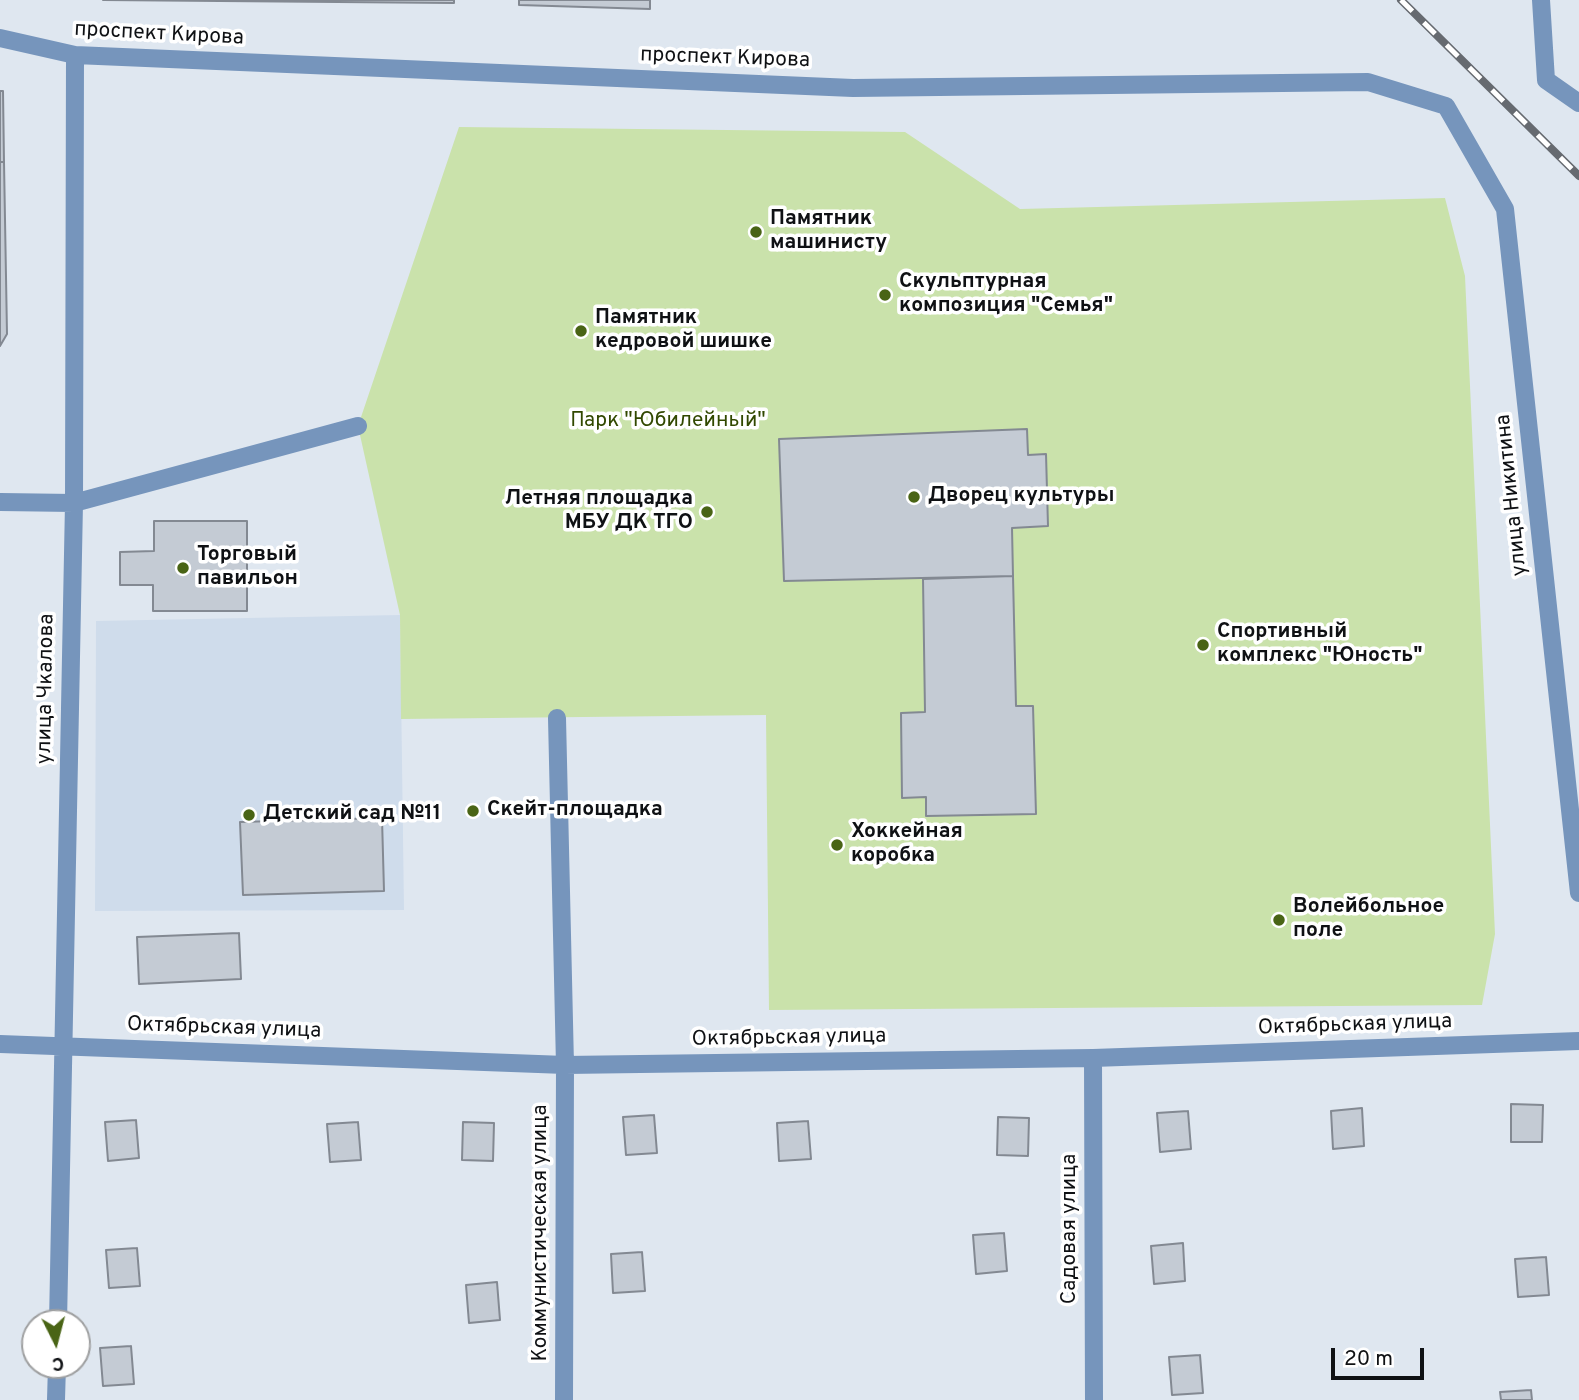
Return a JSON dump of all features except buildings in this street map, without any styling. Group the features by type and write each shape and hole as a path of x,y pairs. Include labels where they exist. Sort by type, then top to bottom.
{"street":[{"path":"1541,0 1546,80 1579,103"},
{"name":"проспект Кирова","path":"0,38 75,55 853,88 1368,82 1446,106"},
{"name":"улица Чкалова","path":"58,1309 74,503 75,55"},
{"name":"улица Никитина","path":"1446,106 1504,209 1579,893"},
{"path":"0,502 74,503 358,426"},
{"name":"Коммунистическая улица","path":"557,718 565,1065 564,1400"},
{"name":"Октябрьская улица","path":"0,1044 565,1065 1093,1058 1579,1041"},
{"name":"Садовая улица","path":"1093,1058 1094,1400"},
{"path":"56,1400 57,1379"}],"shaded area":[{"name":"Детский сад №11","path":"400,615 404,910 95,911 96,621"}],"green space":[{"name":"Парк \"Юбилейный\"","path":"459,127 905,132 1020,209 1445,198 1465,276 1495,934 1482,1005 769,1010 766,715 401,719 400,615 358,426"}],"railway":[{"path":"1401,0 1579,176"}],"place":[{"name":"Памятник машинисту","path":"756,232"},
{"name":"Скульптурная композиция \"Семья\"","path":"885,295"},
{"name":"Памятник кедровой шишке","path":"581,331"},
{"name":"Дворец культуры","path":"914,497"},
{"name":"Летняя площадка МБУ ДК ТГО","path":"707,512"},
{"name":"Торговый павильон","path":"183,568"},
{"name":"Спортивный комплекс \"Юность\"","path":"1203,645"},
{"name":"Скейт-площадка","path":"473,811"},
{"name":"Детский сад №11","path":"249,815"},
{"name":"Хоккейная коробка","path":"837,845"},
{"name":"Волейбольное поле","path":"1279,920"}]}
